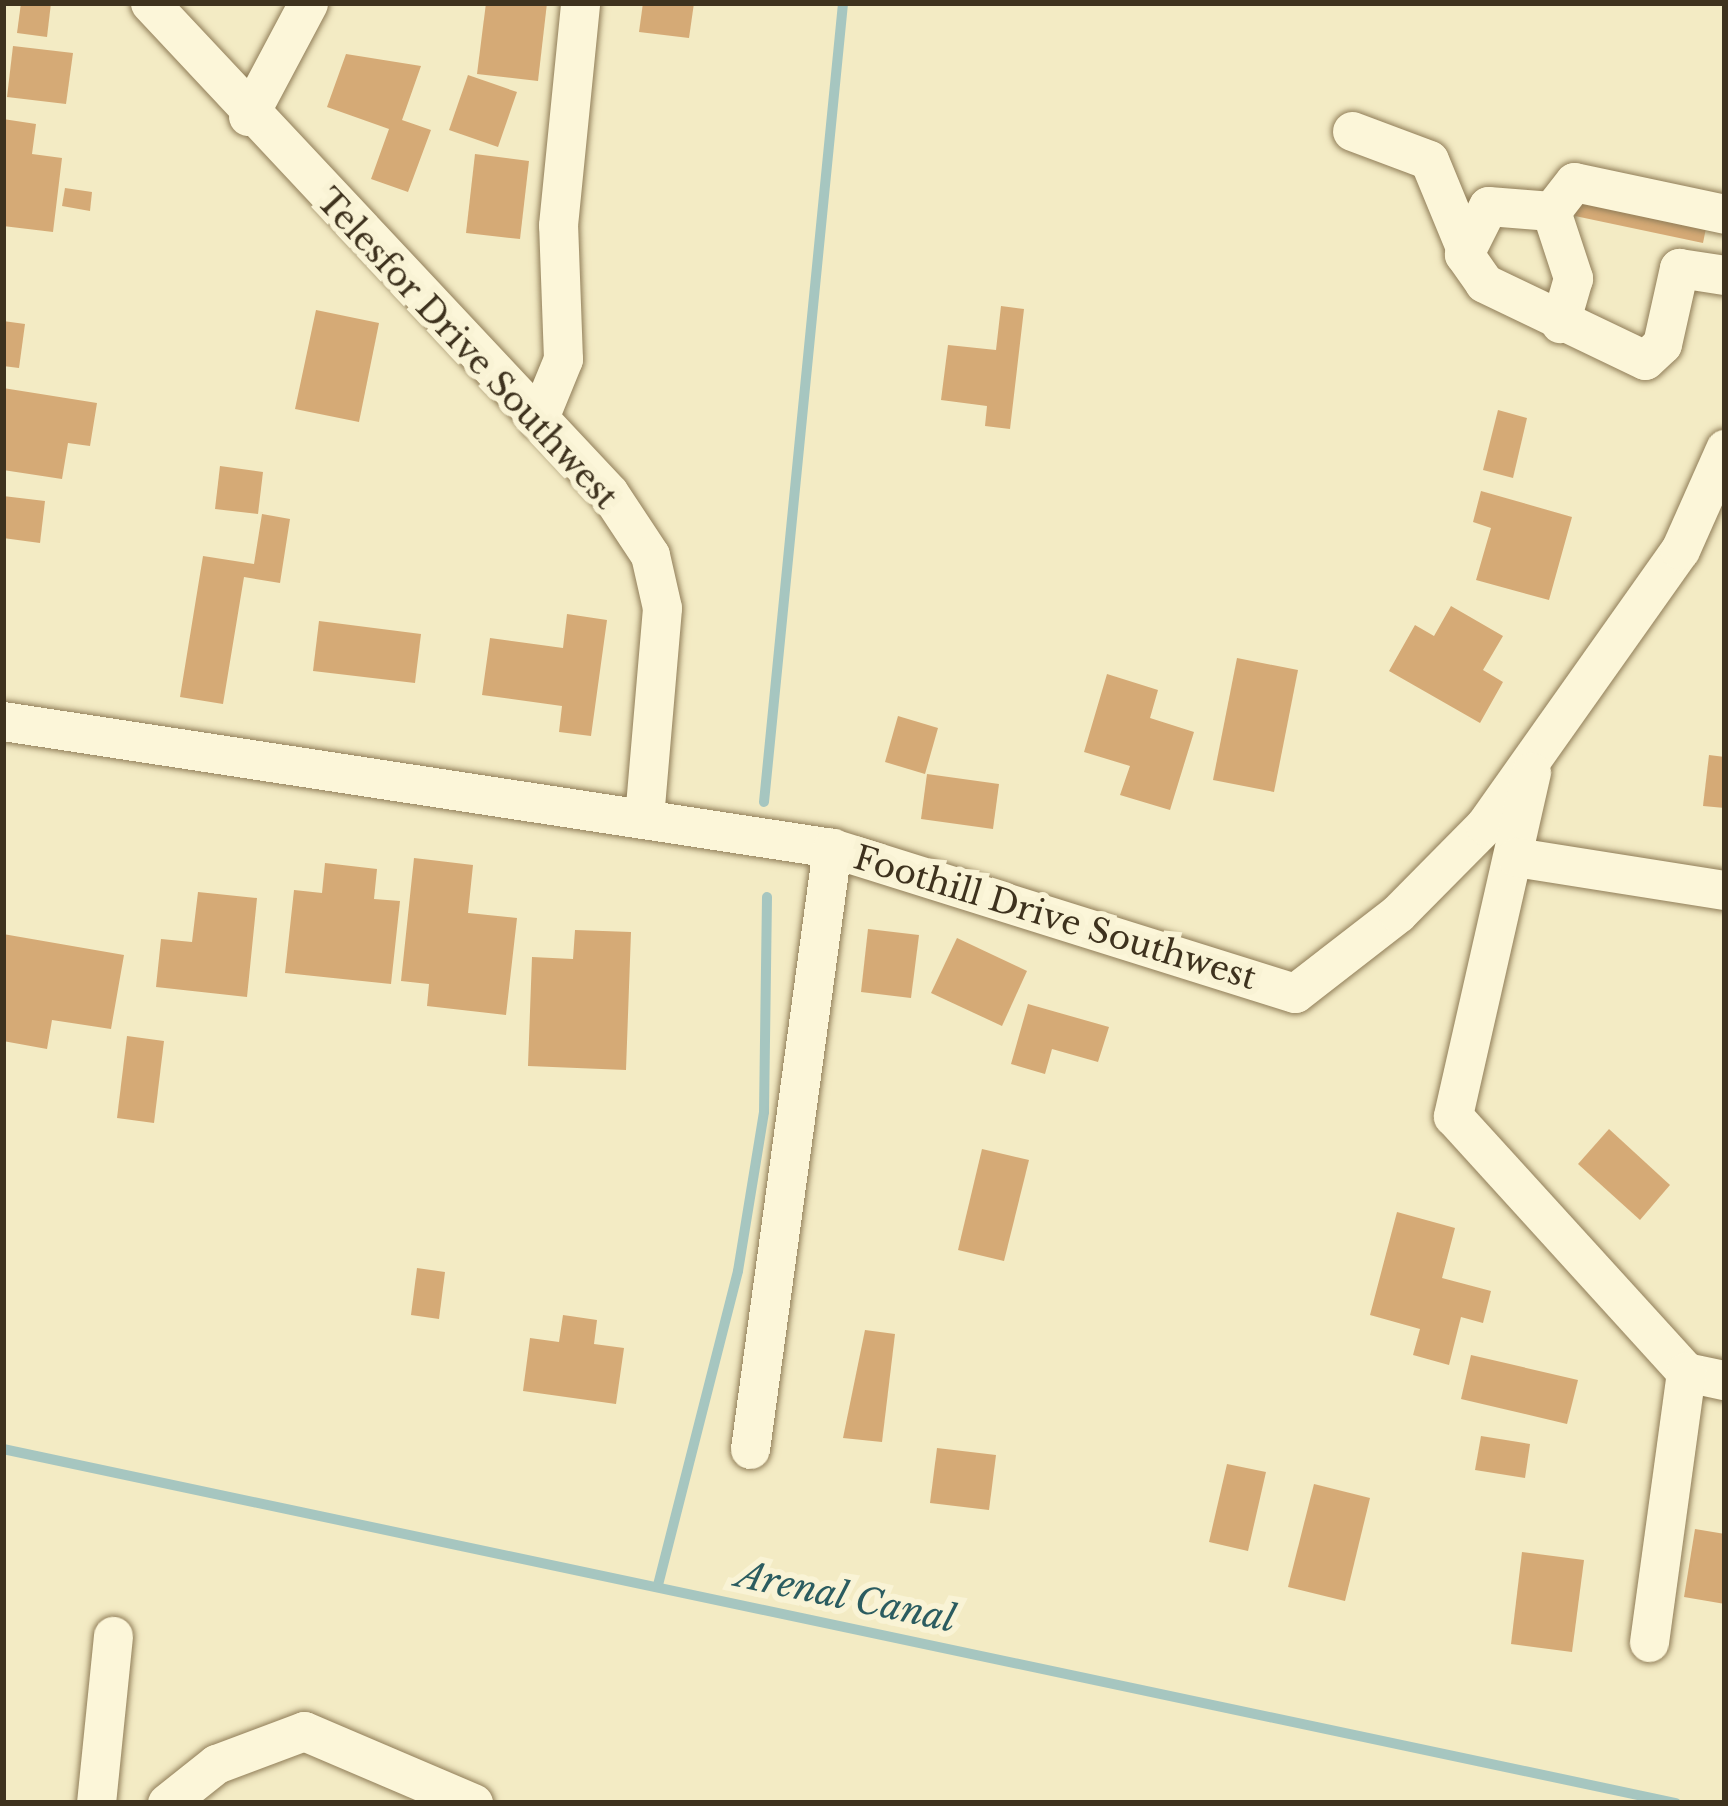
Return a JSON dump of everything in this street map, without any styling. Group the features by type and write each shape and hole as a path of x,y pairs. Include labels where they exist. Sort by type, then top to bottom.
{"street":[{"name":"Telesfor Drive Southwest","path":"151,3 248,116 538,420 650,555 662,608 644,818"},
{"path":"248,116 308,3"},
{"path":"538,420 563,359 558,225 580,3"},
{"path":"1352,131 1429,160 1473,274 1560,323 1645,360 1662,344 1679,268 1725,275"},
{"path":"1551,211 1574,182 1725,214"},
{"path":"1465,245 1488,206 1551,211"},
{"path":"1551,211 1573,278 1560,323"},
{"name":"Foothill Drive Southwest","path":"832,848 1295,993 1399,914 1533,761 1680,550 1725,449"},
{"path":"3,721 832,848 751,1449"},
{"path":"1533,761 1516,857 1453,1116 1706,1376 1649,1642"},
{"path":"1516,857 1725,890"},
{"path":"96,1803 112,1636"},
{"path":"167,1803 216,1765 304,1731 473,1803"}],"building":[{"path":"21,3 51,3 47,37 17,33"},
{"path":"486,3 547,3 538,81 477,74"},
{"path":"643,3 694,3 689,38 639,32"},
{"path":"13,46 73,53 66,104 7,97"},
{"path":"346,54 421,66 402,120 431,130 408,192 371,179 389,129 327,107"},
{"path":"468,75 517,92 498,147 449,130"},
{"path":"3,119 36,124 32,154 62,158 53,232 3,226"},
{"path":"475,154 529,161 520,239 466,233"},
{"path":"65,188 92,192 90,211 62,206"},
{"path":"1580,190 1708,218 1703,243 1575,216"},
{"path":"1001,306 1024,309 1010,429 985,426 987,406 941,400 948,345 996,350"},
{"path":"316,310 379,323 359,422 295,409"},
{"path":"3,321 25,324 19,368 3,366"},
{"path":"3,388 97,403 90,446 68,443 62,479 3,470"},
{"path":"1498,410 1527,418 1513,478 1483,470"},
{"path":"220,466 263,472 258,514 215,509"},
{"path":"1481,491 1572,517 1549,600 1476,580 1491,528 1473,522"},
{"path":"3,496 45,501 40,543 3,538"},
{"path":"262,514 290,519 280,583 244,577 223,704 180,697 203,556 254,564"},
{"path":"1451,606 1503,636 1483,670 1503,682 1480,723 1389,671 1415,625 1434,636"},
{"path":"567,614 607,620 591,736 559,732 562,706 482,695 490,638 563,648"},
{"path":"319,621 421,634 415,683 313,671"},
{"path":"1237,658 1298,670 1274,792 1213,780"},
{"path":"1107,674 1158,690 1150,718 1194,732 1170,810 1120,795 1130,766 1084,752"},
{"path":"898,716 938,728 925,774 885,762"},
{"path":"1709,755 1725,757 1725,808 1703,806"},
{"path":"927,774 999,784 993,829 921,819"},
{"path":"414,858 473,865 468,913 517,918 506,1015 427,1006 429,984 401,981"},
{"path":"325,863 377,869 374,899 400,901 391,984 285,973 294,890 322,893"},
{"path":"198,892 257,898 247,997 156,987 161,939 192,942"},
{"path":"868,929 919,935 911,998 861,992"},
{"path":"575,930 631,932 626,1070 528,1066 532,957 573,959"},
{"path":"3,934 124,955 111,1029 52,1020 47,1049 3,1041"},
{"path":"957,938 1027,971 1002,1026 931,993"},
{"path":"1028,1004 1109,1027 1098,1062 1052,1049 1045,1074 1011,1064"},
{"path":"127,1036 164,1041 154,1123 117,1118"},
{"path":"1609,1129 1670,1185 1640,1220 1578,1164"},
{"path":"982,1149 1029,1160 1004,1261 958,1250"},
{"path":"1397,1212 1455,1228 1442,1278 1491,1291 1483,1323 1461,1317 1449,1365 1413,1355 1420,1329 1370,1315"},
{"path":"417,1268 445,1272 439,1319 411,1315"},
{"path":"563,1315 597,1320 594,1344 624,1348 616,1404 523,1391 530,1338 559,1342"},
{"path":"865,1330 895,1334 882,1442 843,1438"},
{"path":"1471,1355 1578,1380 1567,1424 1461,1399"},
{"path":"1481,1436 1530,1444 1525,1478 1475,1470"},
{"path":"937,1448 996,1455 989,1510 930,1503"},
{"path":"1227,1464 1266,1472 1248,1551 1209,1542"},
{"path":"1314,1484 1370,1498 1345,1601 1288,1587"},
{"path":"1695,1529 1725,1534 1725,1604 1684,1597"},
{"path":"1522,1552 1584,1560 1572,1652 1511,1644"}],"waterway":[{"path":"764,802 843,3"},
{"path":"658,1585 738,1271 764,1112 767,897"},
{"name":"Arenal Canal","path":"3,1449 1676,1803"}]}
